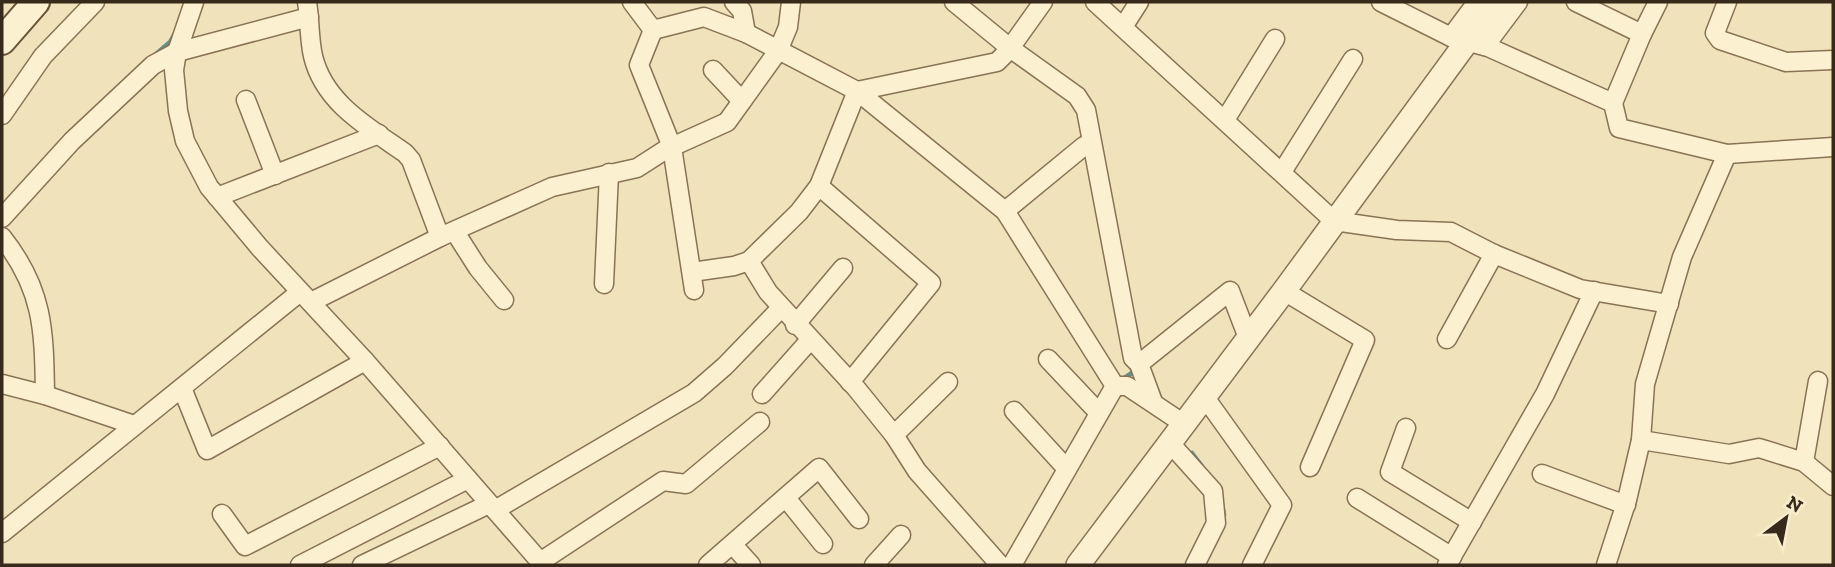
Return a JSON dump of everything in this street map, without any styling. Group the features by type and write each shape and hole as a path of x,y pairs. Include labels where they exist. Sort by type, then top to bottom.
{"main road":[{"path":"2,41 36,2"}],"street":[{"path":"2,115 43,57 94,2"},
{"path":"194,2 177,52 174,70 178,111 185,141 209,187 434,449 542,564 663,481 686,485 761,422"},
{"path":"632,2 653,30"},
{"path":"734,2 742,11 746,33"},
{"path":"2,533 134,425 301,297 552,187 637,168 672,147 727,122 778,51 788,27 791,2"},
{"path":"954,2 1008,51 1077,96 1086,110 1133,358 1139,364 1153,402"},
{"path":"857,91 997,62 1043,2"},
{"path":"1095,2 1334,221 1397,230 1451,232 1494,254 1580,289 1670,304"},
{"path":"1123,27 1139,2"},
{"path":"1381,2 1613,103"},
{"path":"1468,41 1476,2"},
{"path":"1078,565 1496,2"},
{"path":"1468,41 1518,2"},
{"path":"1576,2 1642,34"},
{"path":"1658,2 1613,103 1619,128 1727,154 1833,147"},
{"path":"1727,2 1715,33 1720,40 1786,62 1833,60"},
{"path":"2,218 72,141 153,65 177,52 308,10 313,57 331,95 342,107 411,160 447,234 504,300"},
{"path":"653,30 704,17 746,33 857,91 1005,211 1115,387"},
{"path":"653,30 639,65 672,147 693,281 749,261 799,212 818,186 857,91"},
{"path":"1225,120 1275,39"},
{"path":"1282,172 1353,59"},
{"path":"713,69 742,101"},
{"path":"246,100 275,175"},
{"path":"217,197 379,134"},
{"path":"1005,211 1084,146"},
{"path":"1606,565 1626,505 1641,440 1645,384 1682,257 1727,154"},
{"path":"604,284 609,173"},
{"path":"818,186 931,283 850,382"},
{"path":"2,237 22,265 40,310 45,395"},
{"path":"1447,338 1494,254"},
{"path":"749,261 768,292 795,325 850,382 894,435 917,471 1000,565"},
{"path":"795,325 843,268"},
{"path":"1139,364 1230,291 1248,338"},
{"path":"1284,291 1365,340 1310,467"},
{"path":"1357,498 1450,561 1545,394 1594,291"},
{"path":"362,565 487,507 694,393 725,366 781,308"},
{"path":"762,394 810,340"},
{"path":"1048,359 1095,409"},
{"path":"182,388 207,450 360,364"},
{"path":"1804,462 1818,381"},
{"path":"894,435 948,382"},
{"path":"2,384 45,395 134,425"},
{"path":"1012,565 1095,409 1115,387 1127,386 1184,424"},
{"path":"1204,396 1282,505 1252,565"},
{"path":"1014,411 1063,465"},
{"path":"1406,428 1390,472 1472,522"},
{"path":"1641,440 1729,454 1759,448 1804,462 1833,486"},
{"path":"1170,443 1213,491 1216,523 1195,565"},
{"path":"222,514 245,546 434,449"},
{"path":"708,565 819,468 859,519"},
{"path":"1542,474 1626,505"},
{"path":"300,565 463,481"},
{"path":"786,498 822,544"},
{"path":"874,565 901,535"},
{"path":"733,545 751,565"}],"waterway":[{"path":"156,54 170,42 176,32"},
{"path":"1121,380 1135,371"},
{"path":"1192,453 1202,466"},
{"path":"1220,493 1224,515"}]}
